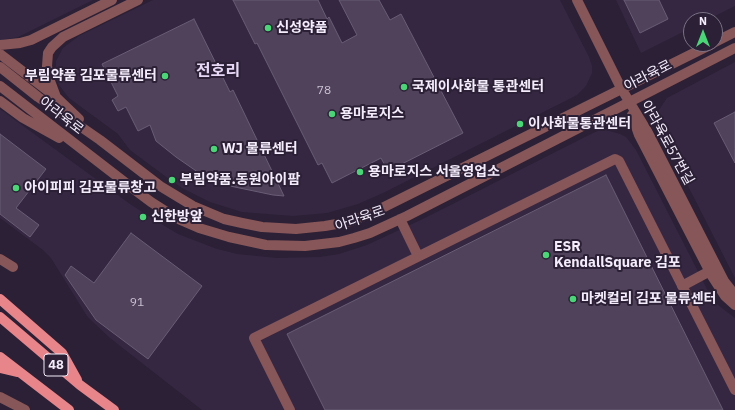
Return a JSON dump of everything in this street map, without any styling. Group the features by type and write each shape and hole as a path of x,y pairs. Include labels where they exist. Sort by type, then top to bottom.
{"main road":[{"path":"0,299 62,353 80,385"},
{"name":"48","path":"0,317 80,385 114,410"},
{"name":"48","path":"0,357 69,410"},
{"path":"0,368 21,373"}],"street":[{"path":"0,45 15,44 31,40 112,0"},
{"path":"56,97 50,81 47,66 48,54 52,46 63,37 138,0"},
{"path":"576,0 628,101"},
{"path":"723,38 735,32"},
{"name":"아라육로","path":"0,86 151,202 176,218 212,233 250,242 285,246 305,246 339,242 370,233 430,205 628,101 735,48"},
{"name":"아라육로","path":"0,67 38,97 100,140 143,174 178,198 224,219 262,226 296,228 316,227 348,222 372,213 695,52"},
{"path":"0,54 56,97 100,140"},
{"name":"아라육로57번길","path":"628,101 639,135 710,271 725,296 735,305"},
{"name":"아라육로57번길","path":"628,101 647,131 724,281 735,295"},
{"path":"0,102 23,118 87,154"},
{"path":"290,410 254,338 615,159 619,161 735,390"},
{"path":"400,219 418,256"},
{"path":"0,259 12,267"},
{"path":"682,286 710,271"},
{"path":"0,397 25,410"}],"shaded area":[{"path":"0,0 93,0 18,37 0,40"},
{"path":"153,0 560,0 589,57 592,66 592,73 586,86 577,95 383,193 358,204 327,213 293,216 242,212 210,202 182,188 165,176 130,150 118,134 69,98 59,85 56,78 56,61 63,48 79,36"},
{"path":"616,0 735,0 735,6 723,12 683,12 683,32 641,53"},
{"path":"735,62 735,278 662,135 657,118 659,110 667,98"},
{"path":"0,109 130,204 178,234 217,249 237,254 277,258 320,257 339,254 367,245 425,218 598,131 606,130 620,134 626,137 636,150 711,297 718,305 735,318 735,410 202,410 110,338 94,323 87,316 51,258 43,250 0,218"}],"building":[{"path":"233,0 318,0 327,19 329,17 342,43 357,35 339,0 379,0 390,20 401,14 463,133 388,171 381,158 332,183 322,163 318,165 257,43 255,44"},
{"path":"624,0 659,0 668,19 640,33"},
{"path":"194,19 230,92 233,90 284,196 230,186 202,175 156,141 150,125 138,131 126,107 118,111 112,100 118,96 102,64"},
{"path":"735,112 735,163 714,123"},
{"name":"아이피피 김포물류창고","path":"0,134 46,169 16,208 39,225 30,237 0,214"},
{"name":"ESR KendallSquare 김포","path":"606,175 723,410 325,410 287,334"},
{"path":"131,233 202,286 148,359 96,320 65,275 71,266 94,283"}],"place":[{"name":"신성약품","path":"268,28"},
{"name":"부림약품 김포물류센터","path":"165,76"},
{"name":"국제이사화물 통관센터","path":"404,87"},
{"name":"용마로지스","path":"332,114"},
{"name":"이사화물통관센터","path":"520,124"},
{"name":"WJ 물류센터","path":"214,149"},
{"name":"용마로지스 서울영업소","path":"360,172"},
{"name":"부림약품.동원아이팜","path":"172,180"},
{"name":"아이피피 김포물류창고","path":"16,188"},
{"name":"신한방앞","path":"143,217"},
{"name":"ESR KendallSquare 김포","path":"546,255"},
{"name":"마켓컬리 김포 물류센터","path":"573,299"}],"district":[{"name":"전호리","path":"218,71"}]}
